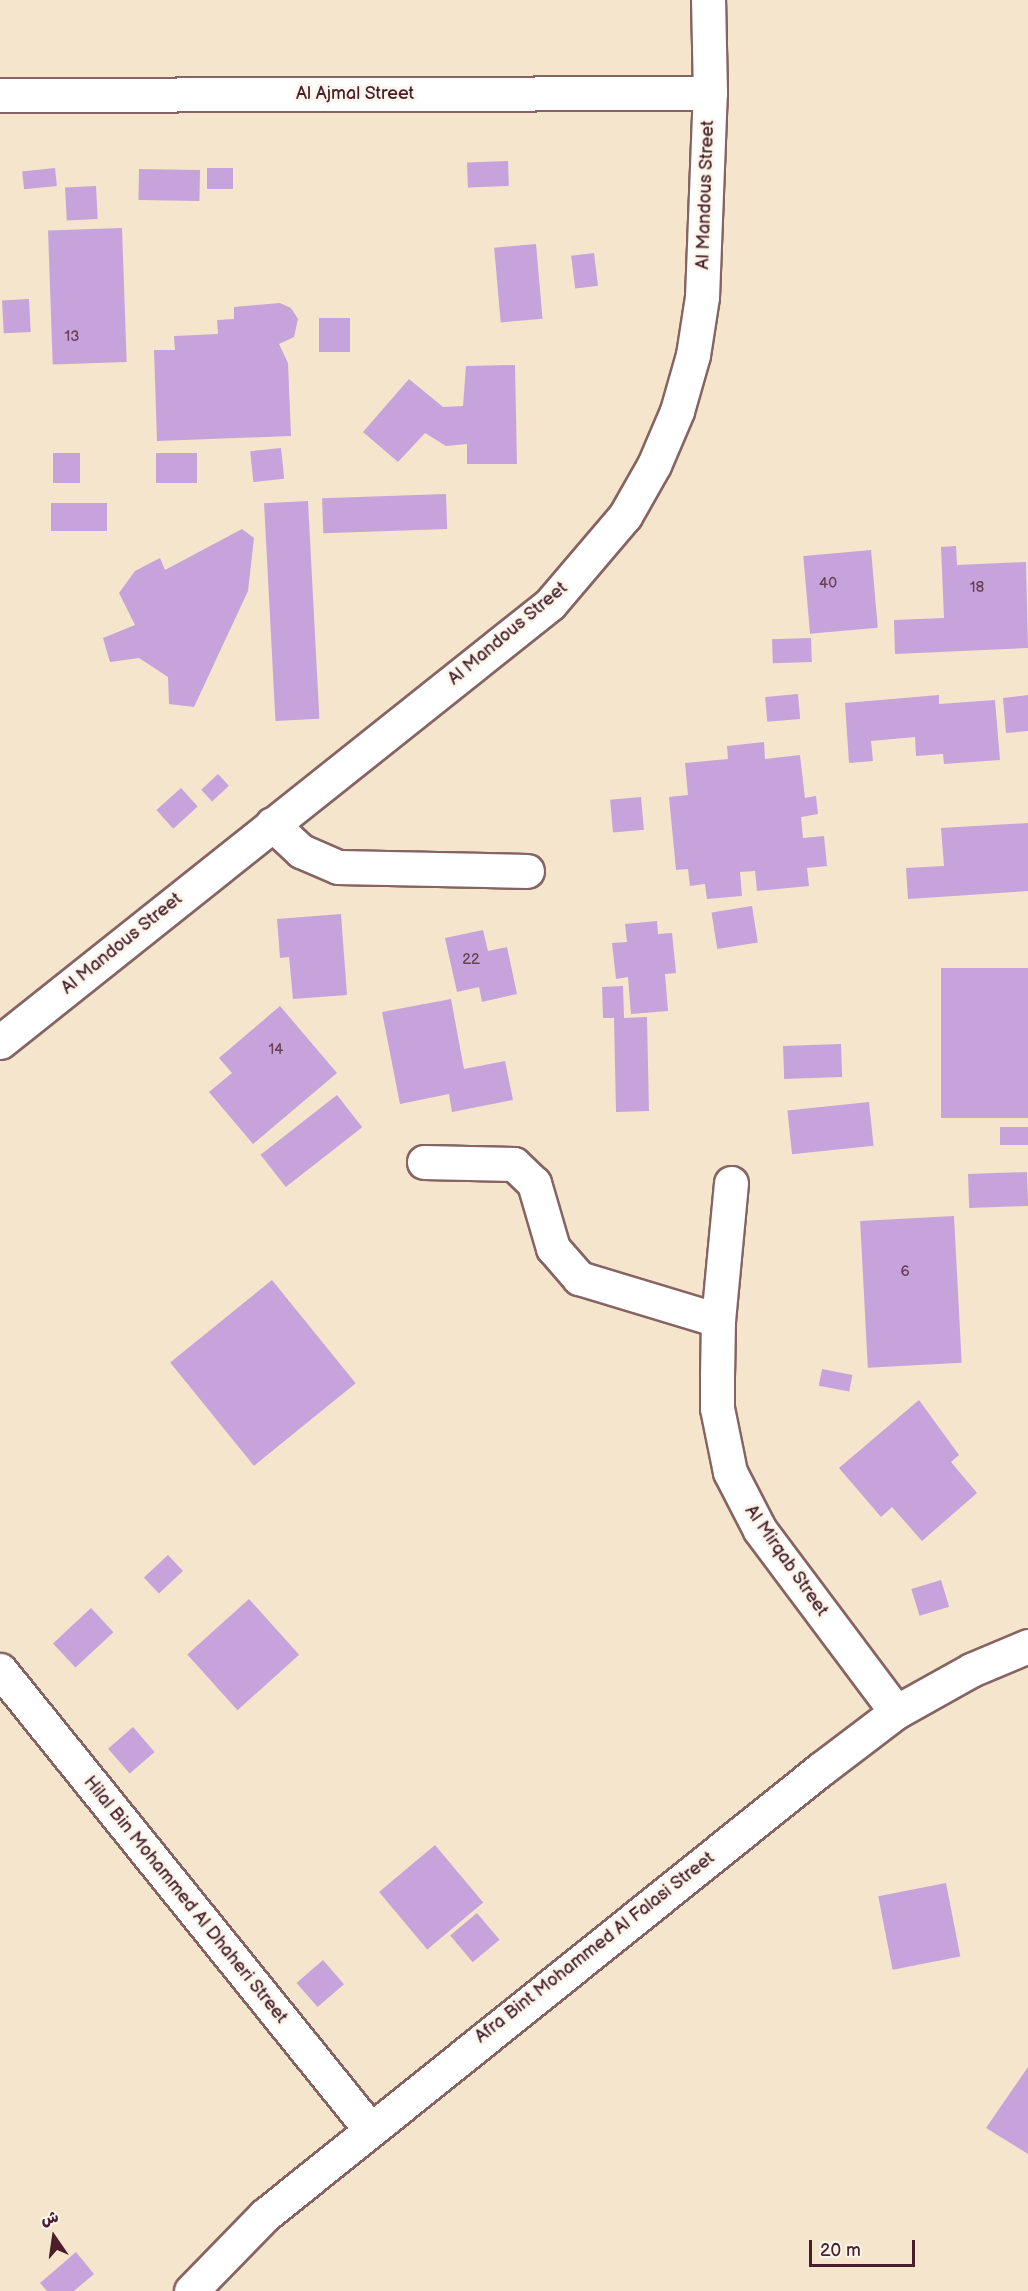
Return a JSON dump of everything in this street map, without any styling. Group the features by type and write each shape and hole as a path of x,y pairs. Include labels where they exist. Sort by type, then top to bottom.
{"street":[{"name":"Al Mandous Street","path":"0,1042 550,604 589,563 625,516 654,465 677,411 693,355 702,297 710,93 708,0"},
{"name":"Al Ajmal Street","path":"0,95 710,93"},
{"path":"273,824 301,851 338,867 527,871"},
{"path":"424,1162 514,1164 534,1183 553,1248 579,1278 718,1320"},
{"name":"Al Mirqab Street","path":"731,1183 718,1320 718,1419 730,1472 744,1502 896,1712"},
{"name":"Afra Bint Mohammed Al Falasi Street","path":"191,2291 265,2215 896,1712 971,1670 1028,1646"},
{"name":"Hilal Bin Mohammed Al Dhaheri Street","path":"0,1670 370,2129"}],"building":[{"path":"508,161 509,186 468,187 467,162"},
{"path":"55,168 57,186 24,189 22,171"},
{"path":"207,168 233,168 233,189 207,189"},
{"path":"139,169 200,170 199,201 138,200"},
{"path":"96,186 98,219 67,221 65,188"},
{"path":"122,228 127,362 53,365 48,231"},
{"path":"536,244 543,319 501,322 494,248"},
{"path":"594,253 598,286 575,289 571,256"},
{"path":"29,299 31,332 4,333 2,300"},
{"path":"280,303 291,308 298,319 294,337 279,344 288,363 291,436 157,441 154,350 175,350 174,336 218,334 217,320 234,319 234,307"},
{"path":"319,318 350,318 350,352 319,352"},
{"path":"515,365 517,464 467,464 467,444 446,446 425,433 398,462 363,432 409,379 443,407 463,406 466,366"},
{"path":"281,448 284,479 253,482 250,451"},
{"path":"53,453 80,453 80,483 53,483"},
{"path":"156,453 197,453 197,483 156,483"},
{"path":"446,494 447,529 323,533 322,498"},
{"path":"308,501 319,719 275,721 264,503"},
{"path":"51,503 107,503 107,531 51,531"},
{"path":"242,529 254,538 248,591 194,707 169,704 168,677 139,658 110,662 103,638 135,625 119,593 135,571 160,558 165,570"},
{"path":"956,546 957,565 1026,562 1028,648 895,654 894,620 944,618 941,547"},
{"path":"871,550 878,628 810,634 803,556"},
{"path":"811,638 812,662 773,663 772,639"},
{"path":"798,694 800,719 767,722 765,697"},
{"path":"939,695 939,704 995,700 1000,760 944,764 943,754 916,756 915,737 871,741 873,761 849,763 845,703"},
{"path":"1028,695 1028,731 1006,733 1003,698"},
{"path":"764,742 765,759 800,755 805,798 816,796 818,814 801,817 803,838 824,836 827,866 807,868 809,886 757,891 755,871 740,872 742,896 707,899 705,884 690,886 688,869 676,870 669,797 688,795 685,763 728,759 727,746"},
{"path":"218,774 229,786 212,801 201,790"},
{"path":"181,788 198,807 173,829 156,810"},
{"path":"641,797 644,830 613,833 610,800"},
{"path":"1028,823 1028,891 908,899 906,868 944,866 941,828"},
{"path":"752,906 758,943 717,949 712,912"},
{"path":"341,914 347,995 293,999 289,957 280,958 277,919"},
{"path":"657,921 658,934 672,933 676,973 665,974 668,1011 631,1014 628,977 616,979 612,943 627,942 625,924"},
{"path":"483,930 488,951 507,947 517,994 482,1002 479,987 457,992 445,938"},
{"path":"941,968 1028,968 1028,1118 941,1118"},
{"path":"623,986 624,1018 647,1017 649,1111 616,1112 614,1018 603,1018 602,987"},
{"path":"451,999 464,1069 505,1061 513,1100 452,1112 449,1094 400,1104 382,1012"},
{"path":"280,1006 337,1073 253,1144 209,1092 232,1073 219,1058"},
{"path":"841,1044 842,1077 784,1079 783,1046"},
{"path":"337,1095 362,1127 286,1187 261,1155"},
{"path":"869,1102 874,1146 792,1154 787,1111"},
{"path":"1000,1127 1028,1127 1028,1145 1000,1145"},
{"path":"1027,1172 1028,1206 969,1208 968,1174"},
{"path":"954,1216 962,1363 868,1368 860,1221"},
{"path":"272,1280 356,1383 254,1466 170,1362"},
{"path":"822,1369 852,1375 849,1392 819,1386"},
{"path":"919,1400 959,1455 951,1462 977,1493 922,1541 892,1507 881,1517 839,1468"},
{"path":"168,1555 183,1571 159,1594 144,1578"},
{"path":"941,1580 949,1607 920,1616 911,1589"},
{"path":"249,1599 299,1655 238,1710 187,1655"},
{"path":"91,1608 114,1632 75,1668 53,1643"},
{"path":"133,1727 155,1752 130,1774 108,1749"},
{"path":"435,1845 483,1902 427,1949 379,1892"},
{"path":"946,1883 960,1957 893,1970 878,1896"},
{"path":"477,1913 499,1940 473,1962 450,1935"},
{"path":"323,1960 344,1984 318,2007 297,1983"},
{"path":"1028,2067 1028,2154 986,2128"},
{"path":"76,2252 94,2274 74,2291 47,2291 40,2283"}]}
